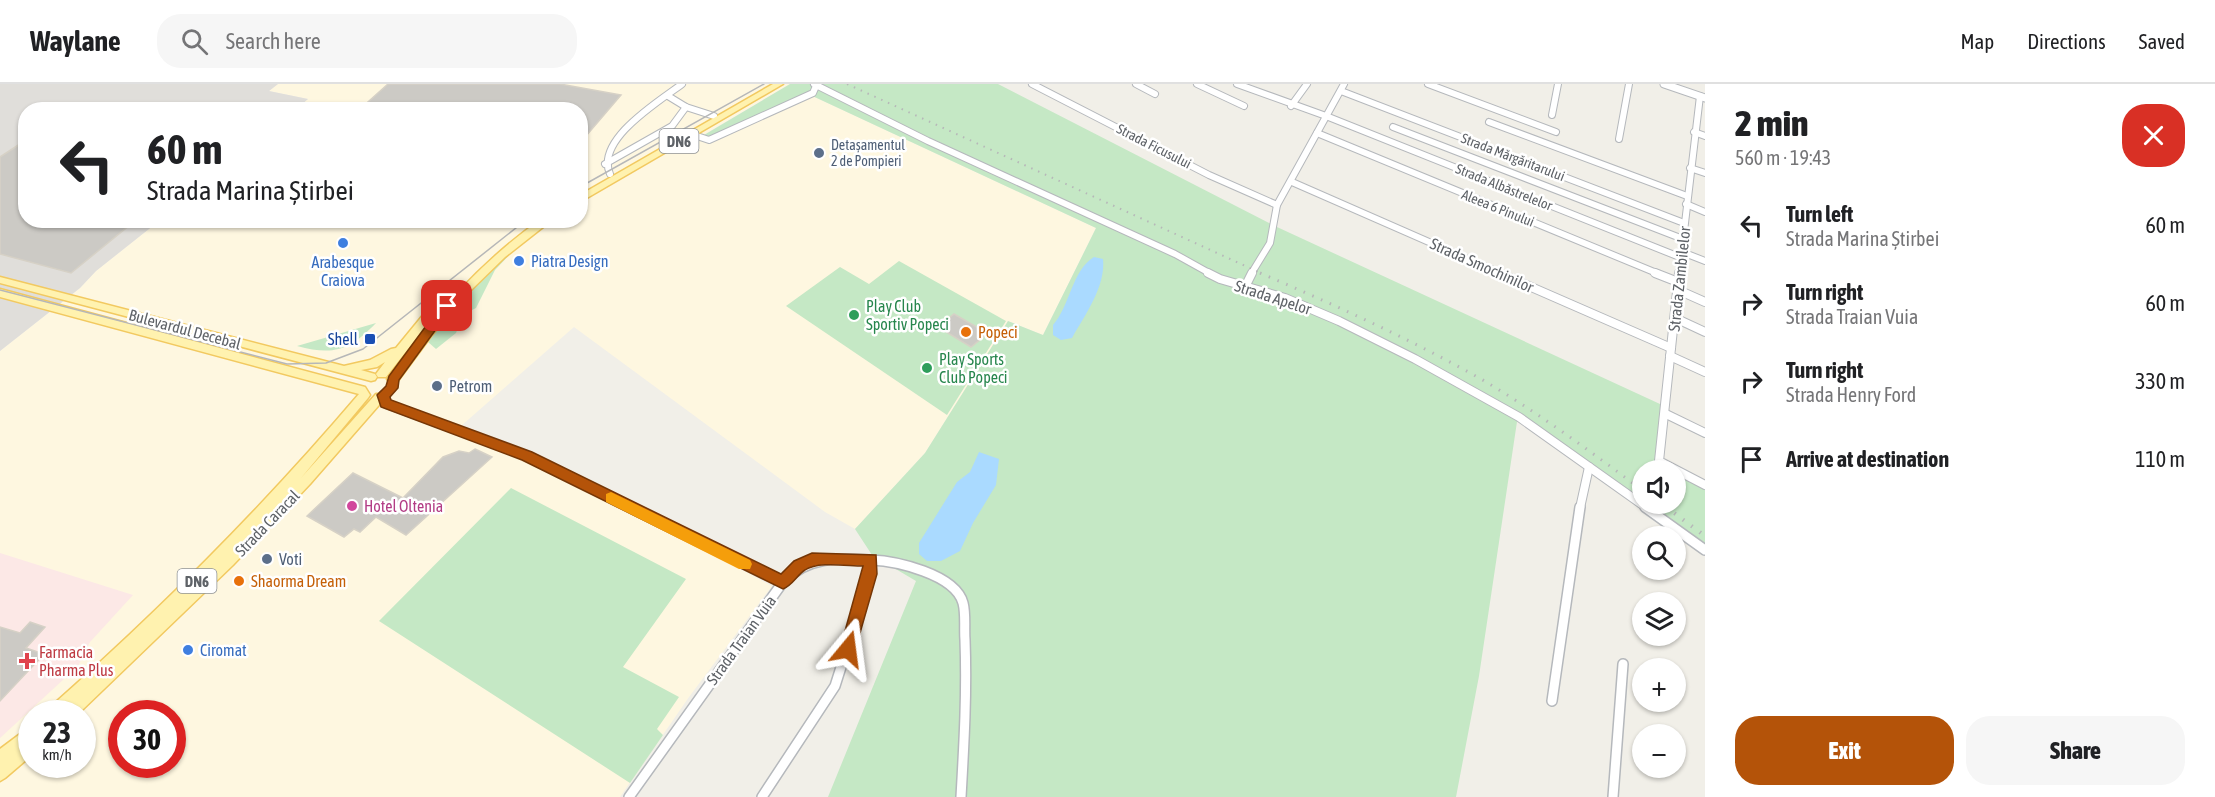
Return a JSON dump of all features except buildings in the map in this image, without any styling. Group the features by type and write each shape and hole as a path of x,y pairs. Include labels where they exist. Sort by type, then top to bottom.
{"main road":[{"name":"DN6","path":"588,187 770,84"},
{"name":"DN6","path":"588,194 779,84"},
{"name":"DN6","path":"382,377 442,301 480,263 526,228"},
{"name":"DN6","path":"362,393 363,383 382,377 473,279 505,249 535,228"},
{"name":"Bulevardul Decebal","path":"0,280 336,370 382,377"},
{"name":"Bulevardul Decebal","path":"0,293 362,393 381,396"},
{"path":"336,370 373,364 408,342"},
{"name":"DN6","path":"381,396 392,388 382,377"},
{"path":"330,436 346,410 348,400 335,384"},
{"name":"Strada Caracal","path":"69,700 131,644 228,550 292,483 362,393"},
{"name":"Strada Caracal","path":"82,700 240,552 294,496 381,396"},
{"path":"0,759 18,744"},
{"path":"0,773 18,757"}],"street":[{"path":"610,174 605,164 610,149 633,122 682,84"},
{"name":"Strada Ficusului","path":"1032,84 1209,175 1277,205"},
{"path":"1136,84 1155,94"},
{"path":"1197,84 1244,106"},
{"name":"Strada Albăstrelelor","path":"1236,84 1291,106 1326,116 1682,255 1705,261"},
{"path":"1291,106 1307,84"},
{"path":"1246,285 1271,241 1273,216 1277,205 1292,182 1344,84"},
{"path":"1428,84 1556,132"},
{"path":"1552,115 1558,84"},
{"path":"1619,139 1629,84"},
{"path":"691,134 710,140 813,93 815,85"},
{"name":"Strada Apelor","path":"815,85 928,141 1148,241 1220,279 1285,298 1340,321 1415,359 1519,417 1705,550"},
{"path":"1669,85 1703,97"},
{"name":"Strada Mărgăritarului","path":"1341,91 1684,223"},
{"path":"668,96 686,107 714,116"},
{"name":"Strada Zambilelor","path":"1703,97 1694,132 1666,414 1659,461 1705,484"},
{"path":"605,164 672,126 686,107"},
{"path":"1489,122 1687,196"},
{"path":"1393,127 1683,239"},
{"path":"1694,132 1705,136"},
{"name":"Aleea 6 Pinului","path":"1317,134 1678,286 1705,302"},
{"path":"1690,168 1705,173"},
{"name":"Strada Smochinilor","path":"1292,182 1671,352 1705,372"},
{"path":"1686,204 1705,212"},
{"path":"1675,318 1705,332"},
{"name":"Strada Traian Vuia","path":"381,396 386,404 527,456 783,582 629,797"},
{"path":"1666,414 1705,433"},
{"path":"1552,701 1581,498 1589,467"},
{"path":"783,582 799,565 812,560 893,561 927,573 948,584 963,602 967,695 961,797"},
{"path":"762,797 835,686 860,611 871,560"},
{"path":"1613,797 1623,664"}],"shaded area":[{"path":"0,84 278,84 269,91 308,99 304,102 18,102 18,228 150,228 96,271 80,288 0,351"},
{"path":"278,84 790,84 705,134 806,93 1096,228 1043,335 1008,321 925,453 855,529 825,512 574,327 461,426 552,469 772,586 689,697 620,797 0,797 0,351 80,288 96,271 150,228 588,228 588,102 304,102 308,99 269,91"},
{"path":"0,553 133,595 90,642 78,666 41,700 18,700 18,721 0,738"}],"green space":[{"path":"790,84 998,84 1277,227 1660,404 1663,460 1632,460 1632,493 1518,415 1479,676 1456,797 828,797 916,581 872,555 855,529 925,453 1008,321 1043,335 1096,228 806,93 709,137 704,135"},
{"path":"518,246 495,270 476,308 466,313 456,310 455,308 492,267"},
{"name":"Play Sports Club Popeci","path":"899,261 1006,321 947,415 786,306 840,267 869,284"},
{"path":"444,322 458,328 456,333 436,349 428,342"},
{"path":"376,323 358,339 341,348 321,350 297,346"},
{"path":"1686,476 1705,486 1705,545 1686,531 1686,526 1679,526 1662,514 1686,514"},
{"path":"511,488 686,579 623,667 679,697 657,729 663,735 630,783 379,621"}],"water":[{"path":"1094,257 1103,259 1098,290 1072,338 1061,340 1053,335 1053,325 1081,270"},
{"path":"979,452 999,459 996,485 973,523 960,551 941,561 927,561 919,554 919,543 957,482 970,472"}],"tram line":[{"path":"588,183 764,84"},
{"path":"0,290 287,364 326,363 363,349 516,228"}],"railway":[{"path":"847,84 1263,274"},
{"path":"1260,273 1372,323 1481,379 1543,418 1632,483"},
{"path":"1675,514 1705,536"}],"slow traffic":[{"path":"611,498 744,564"}],"place":[{"name":"Detașamentul 2 de Pompieri","path":"819,153"},
{"name":"Arabesque Craiova","path":"343,243"},
{"name":"Piatra Design","path":"519,261"},
{"name":"Play Club Sportiv Popeci","path":"854,315"},
{"name":"Popeci","path":"966,332"},
{"name":"Shell","path":"370,339"},
{"name":"Play Sports Club Popeci","path":"927,368"},
{"name":"Petrom","path":"437,386"},
{"name":"Hotel Oltenia","path":"352,506"},
{"name":"Voti","path":"267,559"},
{"name":"Shaorma Dream","path":"239,581"},
{"name":"Ciromat","path":"188,650"},
{"name":"Farmacia Pharma Plus","path":"27,661"}],"route":[{"path":"447,306 393,379 392,388 383,395 386,404 527,456 783,582 799,565 812,560 871,560 870,574 848,649"}]}
